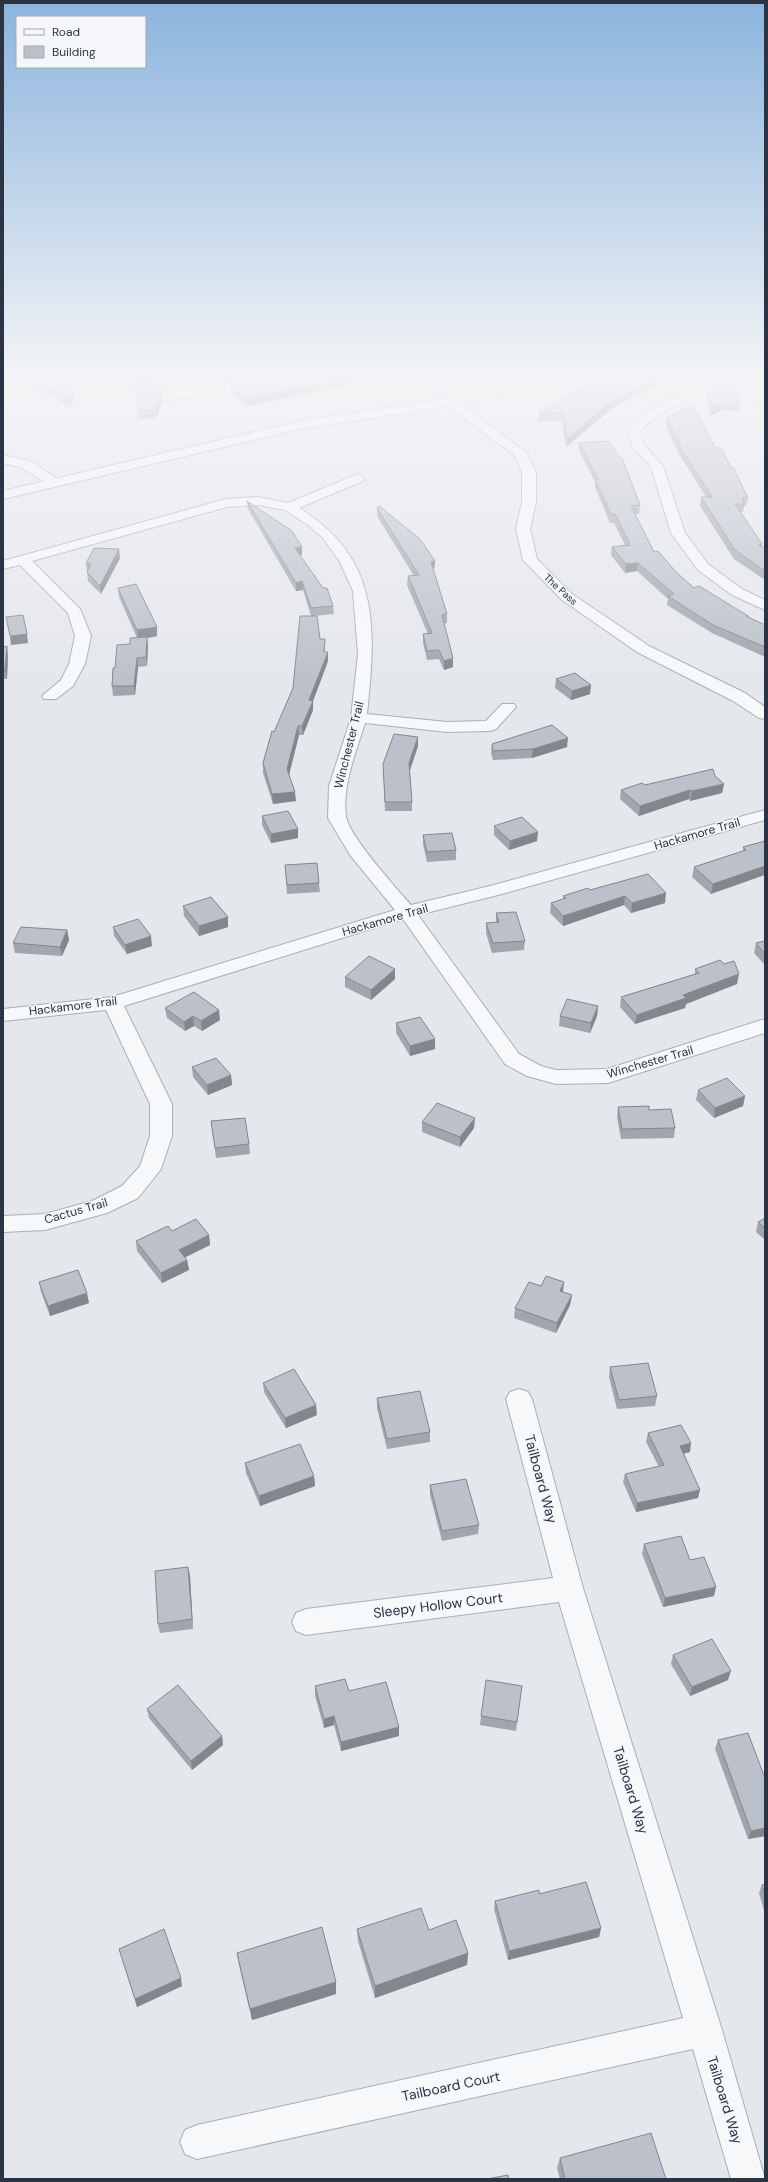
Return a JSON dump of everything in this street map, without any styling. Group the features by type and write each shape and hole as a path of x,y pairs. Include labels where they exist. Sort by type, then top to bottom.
{"street":[{"path":"50,479 55,482"},
{"path":"3,495 69,479"},
{"path":"289,507 356,479"},
{"name":"The Pass","path":"529,479 529,502 523,529 530,560 567,597 643,649 738,697 765,714"},
{"path":"661,479 678,533 703,567 737,592 765,606"},
{"name":"Winchester Trail","path":"3,565 226,503 258,501 289,507 314,522 328,535 347,562 360,591 366,654 359,718 338,786 337,818 356,851 407,912 512,1059 534,1071 556,1077 608,1076 765,1026"},
{"path":"23,560 75,612 83,636 77,664 67,683 50,696"},
{"path":"359,718 447,727 490,726 508,707"},
{"name":"Hackamore Trail","path":"3,1014 113,1003 407,912 504,888 765,815"},
{"name":"Cactus Trail","path":"3,1224 45,1222 99,1207 130,1192 150,1169 162,1136 161,1104 113,1003"},
{"name":"Tailboard Way","path":"520,1398 570,1588 749,2179"},
{"name":"Sleepy Hollow Court","path":"306,1622 570,1588"},
{"name":"Tailboard Court","path":"197,2142 705,2030"}],"building":[{"path":"595,479 630,479 640,505 631,506 654,552 658,551 676,572 694,588 699,586 748,616 746,616 765,625 765,647 713,625 668,596 674,594 638,563 626,564 612,547 630,545 615,514 611,514"},
{"path":"701,479 739,479 748,498 742,498 744,504 735,504 762,544 759,545 765,548 765,571 735,550 701,497 712,497"},
{"path":"247,501 292,531 302,547 295,548 323,588 327,588 333,606 311,608 302,581 296,583"},
{"path":"379,506 420,539 435,561 431,562 447,614 442,615 453,658 444,661 439,650 427,651 423,634 432,633 408,576 419,575 377,508"},
{"path":"94,548 119,549 100,586 87,572 91,564 86,563"},
{"path":"136,584 157,627 137,630 118,588"},
{"path":"23,615 27,634 10,636 6,617"},
{"path":"300,616 317,616 320,639 325,639 324,652 328,652 309,700 313,701 302,726 298,726 287,769 295,792 272,794 263,763 272,731 274,732 293,688"},
{"path":"147,637 146,657 137,658 134,686 112,686 117,645 130,644 130,638"},
{"path":"7,646 5,670 3,670 3,647"},
{"path":"575,673 591,685 572,691 556,679"},
{"path":"552,725 568,738 533,749 493,751 492,744"},
{"path":"394,734 418,737 409,763 412,802 385,802 383,764"},
{"path":"713,769 715,776 724,784 692,791 690,790 640,806 621,790 642,783 645,785"},
{"path":"288,811 298,829 271,834 262,816"},
{"path":"522,817 538,832 510,841 494,826"},
{"path":"452,833 456,850 427,852 423,835"},
{"path":"765,841 765,866 713,884 694,867 746,850 743,847"},
{"path":"317,863 319,883 287,885 285,865"},
{"path":"648,874 666,893 632,903 625,896 563,916 551,903 566,898 563,896 588,888 590,890"},
{"path":"211,897 228,917 199,926 183,906"},
{"path":"516,912 525,941 493,943 486,923 499,922 496,913"},
{"path":"138,919 151,936 125,945 113,927"},
{"path":"21,927 67,930 60,947 13,943"},
{"path":"765,941 765,954 756,943"},
{"path":"369,956 395,969 371,990 345,977"},
{"path":"720,960 724,964 734,961 739,974 683,995 686,998 637,1015 621,997 699,973 695,969"},
{"path":"194,992 219,1010 201,1021 193,1016 184,1022 165,1008"},
{"path":"567,999 598,1006 591,1023 560,1016"},
{"path":"420,1017 435,1039 410,1046 396,1023"},
{"path":"216,1058 231,1075 207,1085 192,1067"},
{"path":"727,1078 745,1096 715,1108 698,1090"},
{"path":"437,1103 475,1118 460,1137 422,1122"},
{"path":"649,1106 649,1110 671,1109 675,1128 622,1129 618,1107"},
{"path":"245,1118 249,1144 215,1148 211,1121"},
{"path":"765,1218 765,1228 758,1222"},
{"path":"196,1219 209,1235 179,1250 187,1260 161,1273 136,1241 168,1226 172,1231"},
{"path":"78,1270 87,1293 48,1306 39,1282"},
{"path":"546,1276 564,1282 560,1291 572,1295 557,1323 515,1308 529,1282 541,1286"},
{"path":"648,1363 657,1396 619,1400 610,1367"},
{"path":"294,1369 316,1405 285,1418 263,1383"},
{"path":"420,1391 430,1432 387,1439 377,1398"},
{"path":"681,1425 691,1443 680,1446 700,1490 637,1503 625,1474 664,1465 648,1433"},
{"path":"300,1444 314,1476 259,1496 245,1463"},
{"path":"466,1479 479,1525 442,1531 430,1485"},
{"path":"681,1536 690,1560 704,1557 716,1587 665,1598 644,1544"},
{"path":"188,1567 192,1619 158,1624 155,1571"},
{"path":"712,1639 731,1671 692,1687 673,1655"},
{"path":"345,1679 349,1691 386,1682 399,1727 341,1742 334,1716 324,1719 315,1686"},
{"path":"486,1680 522,1686 517,1722 481,1716"},
{"path":"178,1685 222,1736 191,1761 147,1709"},
{"path":"748,1733 765,1778 765,1828 751,1831 718,1740"},
{"path":"586,1882 601,1928 509,1951 495,1901 539,1890 539,1894"},
{"path":"765,1884 765,1895 762,1885"},
{"path":"421,1908 429,1930 456,1920 468,1953 375,1986 357,1929"},
{"path":"322,1927 336,1982 250,2009 237,1953"},
{"path":"164,1929 181,1978 135,1999 119,1949"},
{"path":"651,2133 666,2179 565,2179 560,2158"},
{"path":"508,2175 509,2179 487,2179"}]}
